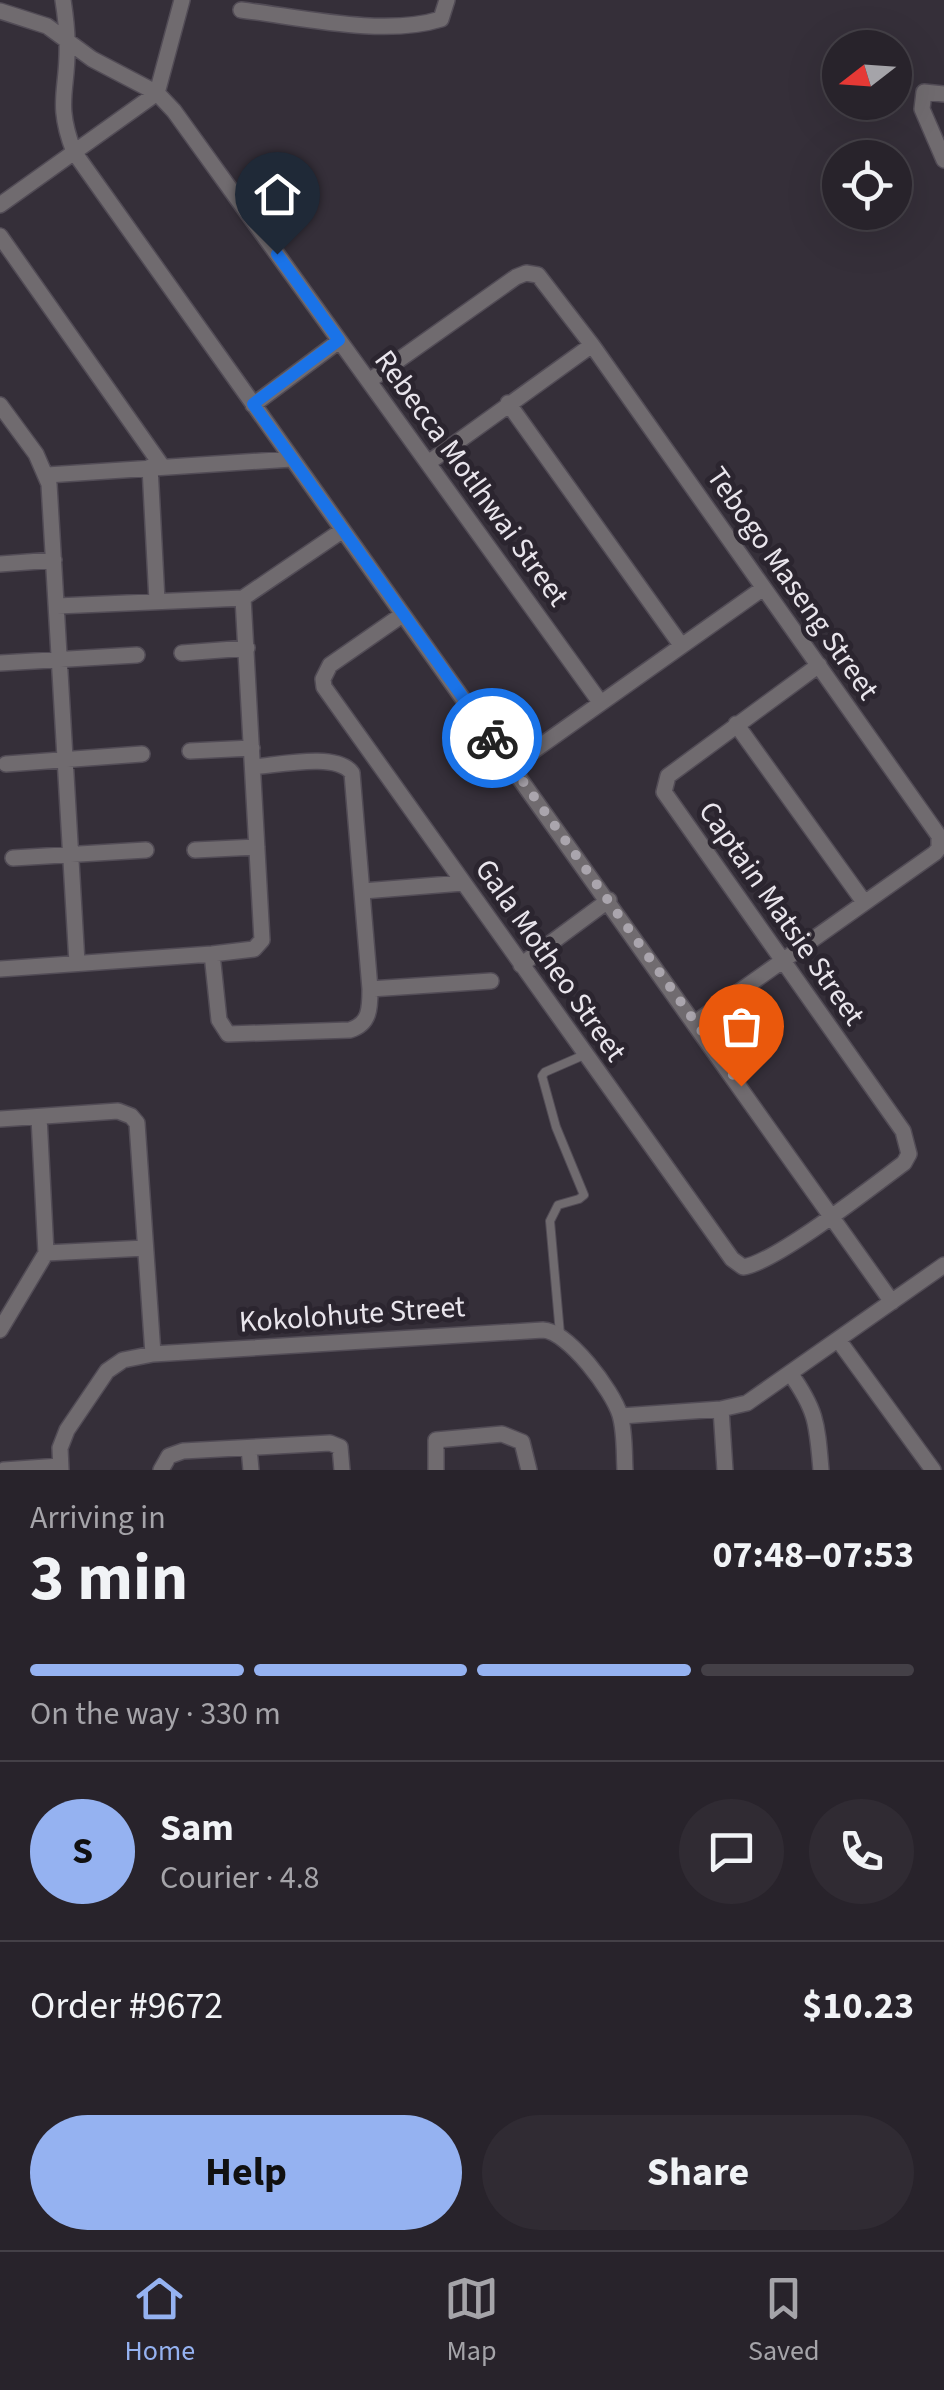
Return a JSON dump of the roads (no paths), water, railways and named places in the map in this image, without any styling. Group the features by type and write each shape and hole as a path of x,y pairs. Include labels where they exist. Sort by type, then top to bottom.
{"street":[{"path":"63,0 68,42 61,108 74,152 892,1302"},
{"path":"0,204 157,93 182,0"},
{"path":"241,10 320,22 414,24 441,20 447,0"},
{"path":"0,11 47,26 92,59 157,93"},
{"path":"944,94 924,92 921,104 944,160"},
{"name":"Rebecca Motlhwai Street","path":"157,93 174,111 600,702"},
{"path":"0,236 156,466 157,601"},
{"name":"Tebogo Maseng Street","path":"369,380 521,274 538,275 592,345 935,830 940,843 934,853 696,1022"},
{"path":"253,404 339,340"},
{"path":"428,462 592,345"},
{"path":"508,403 681,644"},
{"path":"0,405 7,428 36,454 46,474 78,964"},
{"path":"46,474 292,459"},
{"path":"57,606 242,598 343,530"},
{"path":"0,564 54,560"},
{"path":"512,766 762,588"},
{"path":"0,969 212,954 254,949 262,940 242,598"},
{"name":"Gala Motheo Street","path":"402,614 330,665 323,679 324,687 584,1055 738,1265 758,1264 831,1215"},
{"path":"182,653 247,648"},
{"path":"0,663 137,655"},
{"name":"Captain Matsie Street","path":"819,665 668,776 664,792 907,1142 904,1163 831,1215"},
{"path":"736,724 864,902"},
{"path":"190,751 252,748"},
{"path":"6,764 142,754"},
{"path":"212,954 219,1020 223,1030 232,1036 355,1028 367,1018 370,989 363,890 354,782 348,767 336,761 253,766"},
{"path":"195,850 257,847"},
{"path":"14,858 146,850"},
{"path":"363,890 463,883"},
{"path":"521,966 609,900"},
{"path":"370,989 490,980"},
{"path":"0,1119 118,1112 132,1116 139,1130 153,1354"},
{"path":"0,1330 46,1253 38,1117"},
{"path":"46,1253 146,1248"},
{"path":"621,1416 721,1409 747,1403 944,1265"},
{"name":"Kokolohute Street","path":"60,1468 60,1448 67,1430 107,1371 123,1360 153,1354 533,1330 560,1334"},
{"path":"560,1334 610,1394 621,1416 625,1470"},
{"path":"839,1341 932,1470"},
{"path":"790,1373 816,1418 821,1470"},
{"path":"721,1409 725,1470"},
{"path":"436,1470 436,1440 502,1434 522,1442 529,1470"},
{"path":"160,1470 176,1452 337,1444 342,1470"},
{"path":"249,1448 251,1470"},
{"path":"4,1470 60,1468"}],"lane":[{"path":"560,1334 550,1222 558,1205 584,1195 556,1127 542,1076 584,1055"}]}
